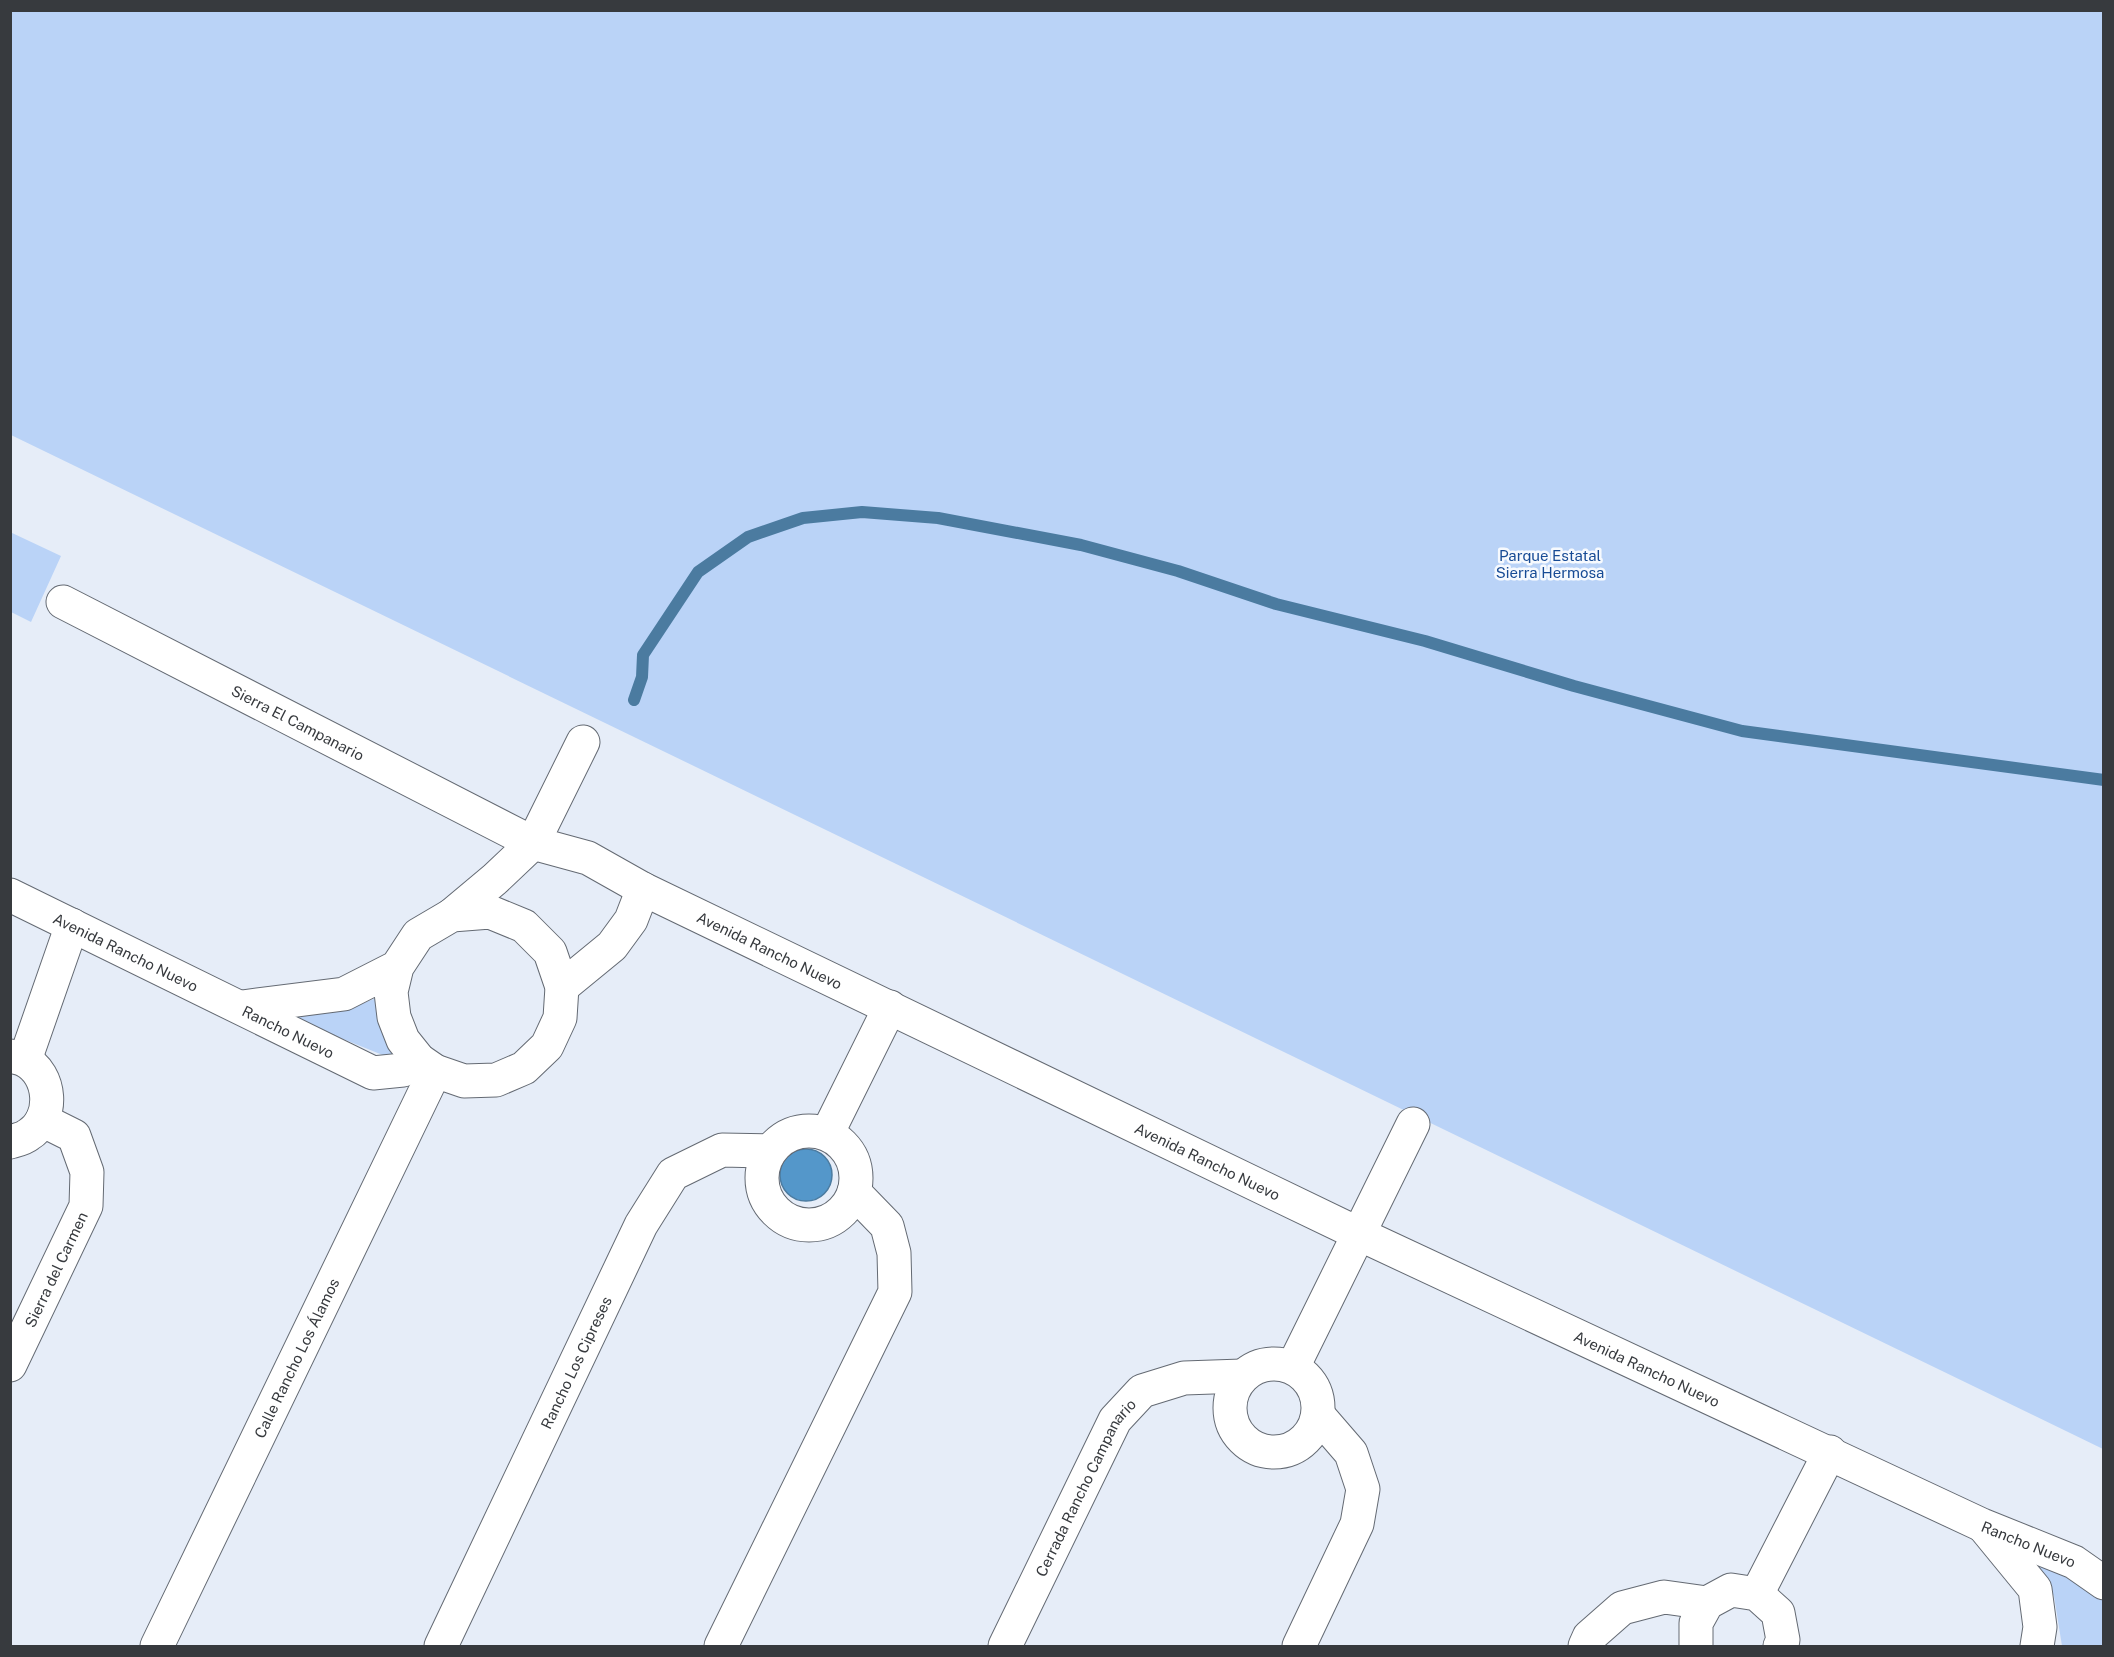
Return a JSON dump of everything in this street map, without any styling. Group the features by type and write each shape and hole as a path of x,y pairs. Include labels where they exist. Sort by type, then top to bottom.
{"street":[{"name":"Sierra El Campanario","path":"63,602 533,843"},
{"path":"452,915 489,912 524,926 550,952 562,987 560,1018 547,1046 524,1068 496,1080 464,1081 427,1065 403,1040 394,1017 391,992 397,967 418,935 452,915 533,843 583,742"},
{"name":"Avenida Rancho Nuevo","path":"533,843 588,858 644,889 1359,1234 1830,1452 1982,1525"},
{"path":"562,987 612,946 631,920 644,889"},
{"name":"Avenida Rancho Nuevo","path":"10,895 242,1007"},
{"path":"10,1143 29,1135 42,1120 48,1098 41,1075 18,1058 72,925"},
{"name":"Rancho Nuevo","path":"242,1007 344,994 397,967"},
{"name":"Rancho Nuevo","path":"242,1007 373,1073 427,1065"},
{"path":"827,1134 890,1007"},
{"name":"Calle Rancho Los Álamos","path":"157,1647 427,1065"},
{"name":"Sierra del Carmen","path":"10,1365 86,1206 87,1172 74,1136 42,1120"},
{"path":"1293,1367 1413,1125"},
{"path":"806,1130 827,1134 846,1148 855,1169 854,1192 844,1209 827,1221 807,1225 788,1220 771,1208 762,1189 762,1169 770,1151 785,1136 806,1130"},
{"name":"Rancho Los Cipreses","path":"441,1647 641,1225 673,1174 722,1150 770,1151"},
{"path":"721,1647 895,1292 894,1253 887,1226 854,1192"},
{"path":"1275,1363 1293,1367 1309,1379 1318,1396 1319,1416 1311,1436 1294,1449 1274,1453 1253,1448 1238,1434 1229,1415 1232,1394 1242,1376 1257,1367 1275,1363"},
{"name":"Cerrada Rancho Campanario","path":"1005,1647 1115,1420 1142,1391 1184,1378 1242,1376"},
{"path":"1299,1647 1357,1524 1363,1489 1351,1453 1319,1416"},
{"path":"1757,1594 1830,1452"},
{"name":"Rancho Nuevo","path":"1982,1525 2074,1562 2103,1583"},
{"name":"Rancho Nuevo","path":"1982,1525 2035,1589 2040,1627 2037,1647"},
{"path":"1696,1647 1696,1623 1707,1603 1731,1590 1757,1594 1778,1613 1784,1644"},
{"path":"1585,1647 1590,1637 1622,1608 1664,1597 1707,1603"}],"green space":[{"name":"Parque Estatal Sierra Hermosa","path":"10,11 2103,11 2103,1449 11,435"},
{"path":"10,532 61,556 31,622 11,612"},
{"path":"376,998 405,1064 276,1012 352,1008"},
{"path":"2019,1550 2103,1597 2103,1646 2062,1646 2054,1596"}],"shaded area":[{"path":"801,1149 811,1149 825,1156 832,1175 825,1194 811,1201 801,1201 791,1197 784,1190 780,1180 780,1170 784,1160 791,1153"}],"waterway":[{"path":"634,700 642,677 643,655 698,572 748,537 803,518 862,512 938,518 1081,545 1178,571 1276,604 1425,641 1574,686 1742,731 2104,780"}]}
